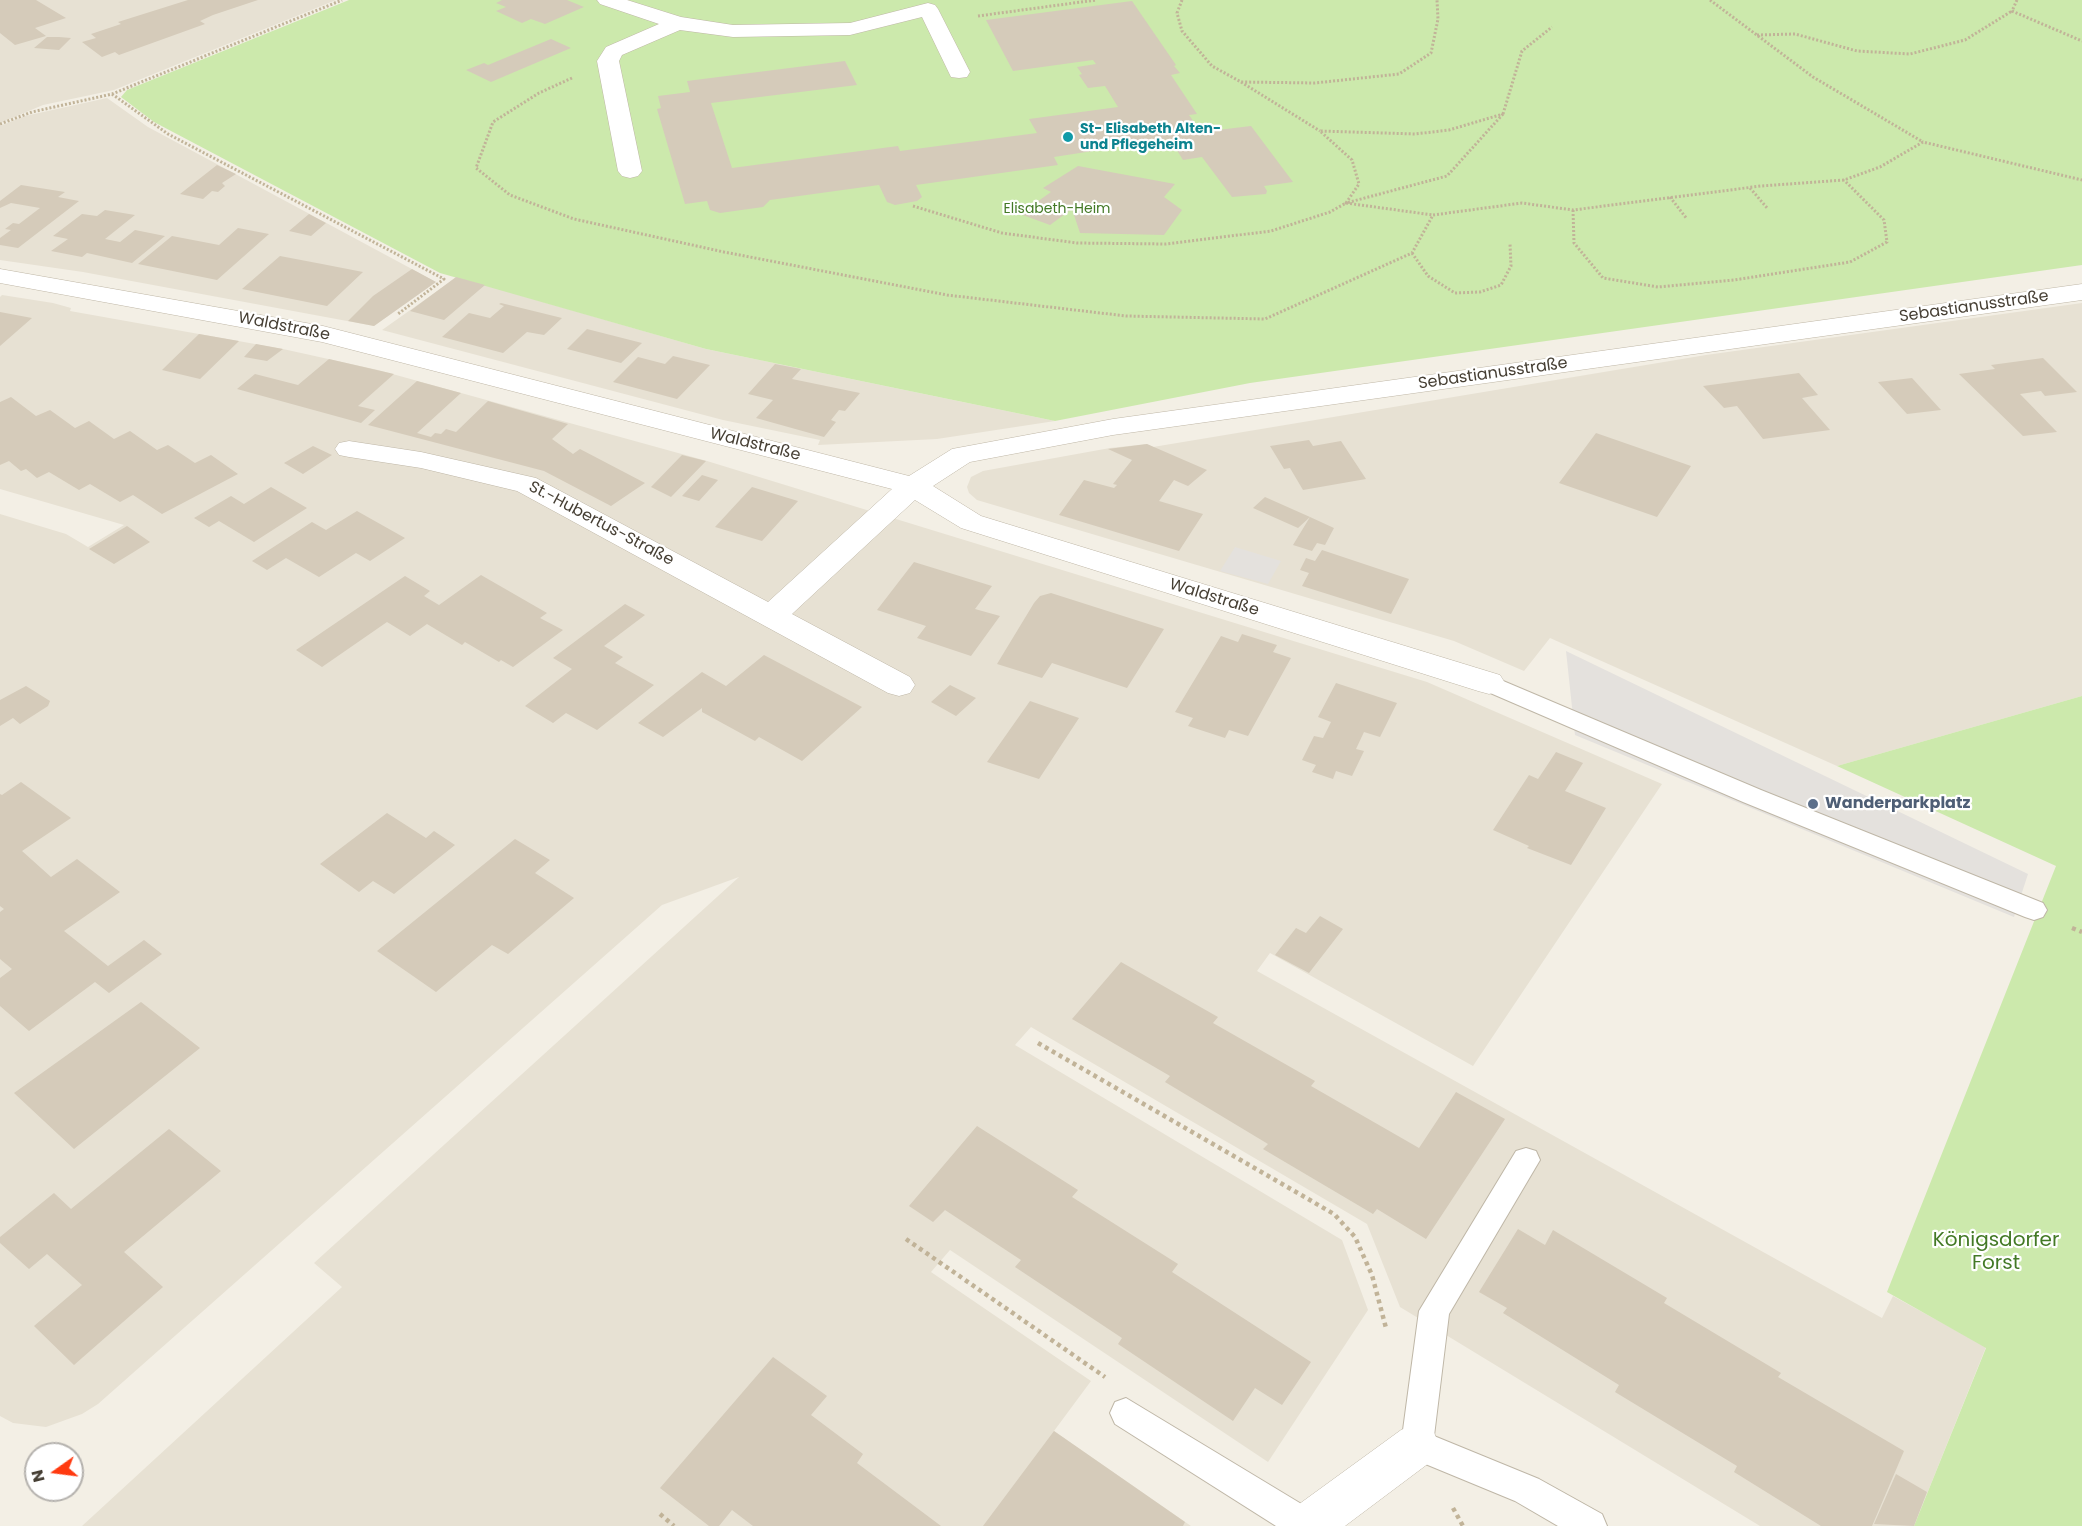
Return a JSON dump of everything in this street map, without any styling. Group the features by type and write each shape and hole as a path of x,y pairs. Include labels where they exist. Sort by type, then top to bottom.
{"street":[{"path":"607,0 678,23 733,31 850,29 937,6 959,72"},
{"path":"630,171 608,61 613,51 678,23"},
{"name":"Waldstraße","path":"0,276 323,334 913,486 971,522 1489,682"},
{"name":"Sebastianusstraße","path":"913,486 962,454 1113,427 2082,292"},
{"name":"St.-Hubertus-Straße","path":"349,448 421,460 526,484 899,685"},
{"path":"772,615 913,486"},
{"path":"1307,1526 1417,1444"}],"lane":[{"path":"1489,682 1752,796 2034,910"},
{"path":"1526,1160 1434,1311 1417,1444 1527,1490 1590,1526"},
{"path":"1126,1413 1307,1526"}],"path":[{"path":"0,124 32,112 112,94 342,0"},
{"path":"978,16 1096,0"},
{"path":"1182,0 1177,13 1182,31 1193,47 1212,66 1320,131 1352,160 1359,184 1346,203"},
{"path":"1240,82 1315,83 1399,74 1431,53 1438,19 1437,0"},
{"path":"1710,0 1813,77 1923,142 2082,180"},
{"path":"1757,35 1795,34 1857,51 1910,54 1965,40 2012,11 2017,0"},
{"path":"2012,11 2082,41"},
{"path":"913,206 1002,233 1077,243 1166,244 1271,231 1330,212 1346,203 1406,189 1447,176 1503,114 1522,51 1552,27"},
{"path":"608,61 539,93 493,122 476,168 510,195 574,219 724,252 947,295 1114,315 1265,319 1412,253 1433,214"},
{"path":"112,94 168,134 444,279 361,344"},
{"path":"1320,131 1415,134 1449,130 1503,114"},
{"path":"1346,203 1433,214 1522,203 1573,210 1750,188 1844,180 1880,166 1923,142"},
{"path":"1573,210 1574,243 1604,278 1658,287 1734,280 1850,262 1887,242 1884,220 1844,180"},
{"path":"1750,188 1768,210"},
{"path":"1670,197 1686,219"},
{"path":"1412,253 1428,276 1455,293 1480,292 1501,285 1510,266 1510,244"},
{"path":"1038,1043 1334,1214 1355,1237 1372,1275 1387,1332"},
{"path":"906,1239 1106,1378 1126,1413"},
{"path":"660,1514 674,1526"}],"shaded area":[{"path":"0,0 336,0 114,90 43,105 0,123"},
{"path":"107,98 148,127 436,282 374,326 83,272 0,260 0,126 25,116"},
{"path":"457,277 706,349 1055,421 937,439 818,445 820,440 723,420 382,330"},
{"path":"2,295 53,303 71,308 70,311 283,349 378,370 707,461 1427,682 1662,784 1473,1066 1270,953 1257,971 1882,1318 1893,1296 1986,1347 1914,1526 1760,1526 1400,1307 1367,1224 1031,1027 1015,1045 1342,1240 1368,1310 1268,1462 950,1250 931,1272 1091,1381 1054,1431 1191,1526 82,1526 342,1287 314,1263 739,877 662,905 98,1404 82,1414 46,1427 13,1423 0,1416 0,514 66,534 88,547 124,525 0,489 0,297"},
{"path":"2082,303 2082,696 1837,766 1550,638 1524,671 1454,641 977,500 969,493 967,487 971,477 983,471 1110,448 1147,444 1153,447 1706,355"},
{"path":"1235,547 1281,561 1268,584 1220,571"},
{"name":"Wanderparkplatz","path":"1566,651 2028,874 2014,917 1575,735"}],"green space":[{"name":"Elisabeth-Heim","path":"349,0 2082,0 2082,265 1250,383 1055,421 706,349 440,273 154,122 121,97 127,90"},
{"name":"Königsdorfer Forst","path":"2082,696 2082,1526 1914,1526 1986,1348 1887,1292 2056,866 1837,766"}],"building":[{"path":"0,0 36,0 66,18 35,28 46,36 15,45 0,33"},
{"path":"188,0 258,0 200,21 205,24 119,55 115,52 102,57 82,42 96,38 91,34 121,24 118,22"},
{"path":"502,0 567,0 584,7 545,24 531,19 522,23 496,11 506,7 496,3"},
{"path":"1132,1 1176,65 1174,66 1180,73 1171,75 1197,114 1189,115 1201,132 1251,126 1293,182 1264,186 1266,194 1232,197 1202,157 1183,160 1170,139 1054,157 1058,165 916,185 922,197 917,201 895,205 887,202 879,185 770,200 763,207 720,213 710,210 707,201 685,204 657,109 661,108 658,96 690,92 687,81 845,61 857,85 711,103 732,168 898,146 900,151 1037,133 1029,119 1118,107 1105,86 1088,88 1079,75 1082,74 1077,67 1096,64 1093,60 1013,71 986,20"},
{"path":"47,37 71,38 59,50 34,48"},
{"path":"551,39 571,48 491,82 466,70 484,63 488,65"},
{"path":"217,165 236,174 222,183 225,186 218,192 212,191 203,199 180,194"},
{"path":"1078,166 1175,184 1164,197 1182,210 1164,235 1080,233 1072,209 1050,225 1020,214 1051,192 1043,188"},
{"path":"21,185 65,192 58,197 79,201 18,248 0,245 0,238 11,230 5,229 13,223 19,224 40,208 11,203 0,208 0,201"},
{"path":"105,210 135,215 105,239 120,242 135,230 165,236 132,263 87,253 82,257 51,251 68,239 53,236 82,214 97,216"},
{"path":"309,214 326,223 311,236 289,231"},
{"path":"238,228 269,234 217,280 138,264 172,236 219,245"},
{"path":"280,256 363,272 327,306 242,289"},
{"path":"412,269 436,282 374,326 348,321 373,296"},
{"path":"456,277 485,285 444,320 410,311"},
{"path":"499,304 562,318 544,335 527,332 503,353 442,337 469,313 490,318 504,306"},
{"path":"0,312 32,318 0,346"},
{"path":"587,329 642,343 621,363 567,349"},
{"path":"199,334 239,341 200,379 162,370"},
{"path":"256,344 283,349 267,361 244,357"},
{"path":"673,356 710,365 677,399 613,382 638,357 665,364"},
{"path":"2043,358 2077,392 2045,396 2041,391 2020,394 2057,432 2023,436 1959,374 1995,369 1991,365"},
{"path":"329,359 394,374 358,406 375,410 361,423 237,389 255,374 298,385"},
{"path":"775,364 801,369 792,379 860,393 845,411 839,410 831,420 836,422 824,437 756,418 773,400 748,394"},
{"path":"1799,373 1818,395 1802,398 1830,430 1763,439 1737,406 1724,408 1703,386"},
{"path":"1912,378 1941,410 1907,414 1878,382"},
{"path":"417,381 461,393 417,433 431,437 435,433 441,434 446,429 456,432 488,401 568,424 552,439 573,454 580,449 645,483 611,506 544,471 368,425"},
{"path":"11,397 36,416 50,410 75,428 89,421 114,439 130,431 157,450 168,445 195,463 211,455 238,474 162,514 133,495 120,502 90,484 79,490 49,472 37,478 26,469 21,471 9,461 0,465 0,402"},
{"path":"1596,433 1691,466 1657,517 1559,483"},
{"path":"1309,440 1313,446 1341,441 1366,479 1303,490 1290,468 1284,469 1270,446"},
{"path":"1147,444 1207,470 1188,486 1174,480 1159,501 1203,514 1179,551 1059,515 1084,480 1114,488 1117,485 1113,484 1132,460 1108,449"},
{"path":"313,446 332,455 303,474 284,463"},
{"path":"682,455 706,461 671,497 651,487"},
{"path":"702,475 718,480 699,501 682,496"},
{"path":"271,487 307,508 254,542 219,521 209,527 194,518 231,496 244,504"},
{"path":"752,487 798,501 762,541 715,527"},
{"path":"1265,497 1310,517 1298,528 1253,508"},
{"path":"357,511 405,538 370,561 356,553 319,577 286,558 267,570 252,561 312,522 326,530"},
{"path":"1310,517 1334,528 1325,545 1317,543 1312,551 1293,545"},
{"path":"127,526 150,542 114,564 89,549"},
{"path":"1322,550 1409,579 1391,614 1302,586 1309,573 1300,570 1306,558 1315,561"},
{"path":"914,562 992,586 975,609 1000,616 971,656 917,638 926,626 877,610"},
{"path":"481,575 547,613 540,618 563,630 513,667 501,660 499,662 465,642 462,645 427,624 410,636 387,622 322,667 296,650 405,576 430,591 424,596 439,605"},
{"path":"1051,593 1164,629 1127,688 1052,663 1042,678 997,664 1034,603 1040,596"},
{"path":"625,604 645,615 604,646 623,657 615,663 654,685 597,730 566,713 553,723 525,706 572,669 553,658"},
{"path":"1242,634 1277,645 1273,652 1291,658 1248,736 1229,730 1225,738 1188,726 1193,718 1175,712 1221,636 1238,642"},
{"path":"764,655 862,707 802,761 759,737 755,741 702,712 702,708 663,737 638,723 702,672 726,686"},
{"path":"1336,683 1397,703 1380,737 1364,732 1356,749 1364,751 1352,776 1336,771 1333,779 1312,772 1316,765 1302,760 1314,736 1323,738 1331,722 1318,717"},
{"path":"950,685 976,698 956,716 931,702"},
{"path":"26,686 50,701 48,706 20,724 13,718 0,726 0,700"},
{"path":"1030,701 1079,718 1039,779 987,762"},
{"path":"1556,752 1583,763 1565,791 1606,808 1571,865 1527,848 1529,846 1493,830 1529,775 1538,779"},
{"path":"21,782 71,818 22,851 51,877 77,859 120,892 64,931 108,966 144,940 162,954 109,993 95,982 29,1031 0,1006 0,978 12,969 0,959 0,912 4,909 0,906 0,794 2,795"},
{"path":"387,813 426,838 434,831 455,845 394,894 373,881 359,892 320,864"},
{"path":"515,839 550,860 535,873 574,898 508,954 492,945 436,992 377,951"},
{"path":"1320,916 1343,929 1309,973 1275,955 1296,928 1306,933"},
{"path":"1121,962 1218,1017 1213,1023 1315,1081 1311,1086 1419,1148 1456,1092 1505,1119 1426,1239 1377,1209 1373,1214 1263,1149 1268,1144 1165,1082 1170,1076 1072,1019"},
{"path":"141,1002 200,1048 74,1149 14,1093"},
{"path":"977,1126 1078,1190 1072,1197 1178,1264 1172,1272 1311,1362 1282,1405 1255,1388 1233,1421 1118,1344 1122,1338 1015,1267 1021,1260 945,1210 933,1222 909,1206"},
{"path":"169,1129 221,1171 124,1252 163,1287 74,1365 34,1326 82,1285 47,1254 29,1269 0,1243 0,1237 54,1193 71,1209"},
{"path":"1518,1229 1545,1245 1553,1230 1667,1298 1664,1303 1781,1373 1778,1377 1904,1451 1872,1526 1821,1526 1734,1472 1737,1466 1615,1392 1619,1385 1503,1313 1507,1308 1479,1292"},
{"path":"773,1357 827,1396 811,1415 863,1454 857,1463 941,1526 753,1526 732,1510 719,1526 709,1526 660,1488"},
{"path":"1054,1431 1185,1522 1183,1526 983,1526"},
{"path":"1896,1474 1927,1492 1914,1526 1874,1524"}],"place":[{"name":"St- Elisabeth Alten- und Pflegeheim","path":"1068,137"},
{"name":"Wanderparkplatz","path":"1813,804"}]}
